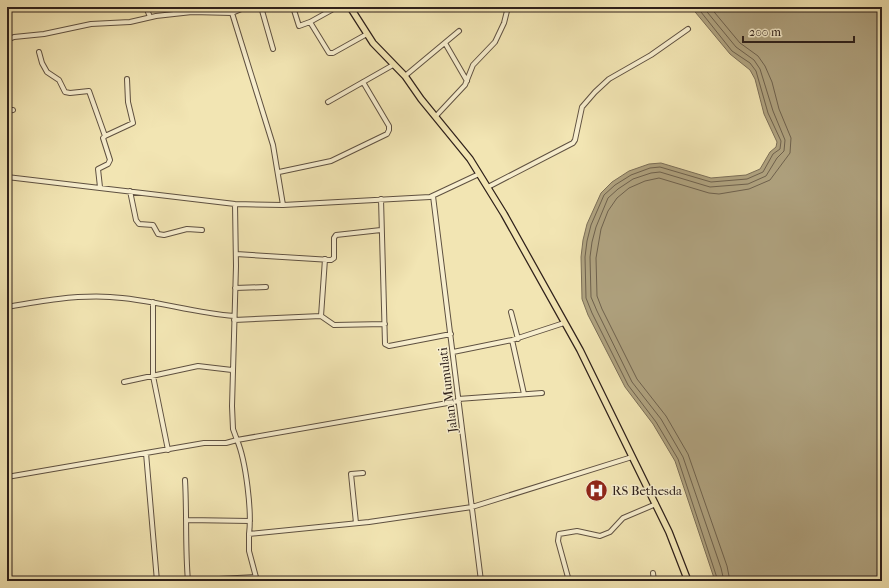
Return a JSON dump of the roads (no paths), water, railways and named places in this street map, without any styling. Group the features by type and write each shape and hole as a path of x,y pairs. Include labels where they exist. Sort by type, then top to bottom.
{"highway":[{"path":"350,7 366,34 393,65 405,76 421,99 470,159 526,251 656,504 688,581"}],"street":[{"path":"146,7 150,17"},
{"path":"7,40 14,37 44,34 91,24 130,22 150,17 192,12 232,13 246,7"},
{"path":"261,7 273,49"},
{"path":"293,7 299,26 310,22 337,7"},
{"path":"436,116 467,81 472,67 495,42 506,19 508,7"},
{"path":"232,13 273,145 279,172 283,205"},
{"path":"310,22 330,53 366,34"},
{"path":"488,187 573,143 575,140 582,107 595,92 609,79 652,55 688,29"},
{"path":"405,76 459,31"},
{"path":"445,43 467,81"},
{"path":"39,52 42,63 47,72 59,80 65,92 70,93 89,91 104,136 103,138 110,160 108,164 98,169 100,187"},
{"path":"328,102 393,65"},
{"path":"104,136 133,123 128,102 127,79"},
{"path":"279,172 330,161 387,134 390,130 389,126 363,82"},
{"path":"7,110 13,110"},
{"path":"7,177 235,204 283,205 433,196 479,174"},
{"path":"130,191 136,220 139,224 153,225 158,234 164,235 187,229 202,230"},
{"name":"Jalan Mumulati","path":"433,196 481,581"},
{"path":"381,199 386,346 451,334"},
{"path":"182,581 256,579 249,551 250,522 243,457 232,420 232,370 236,254 235,204"},
{"path":"236,254 331,260 334,258 334,238 336,235 381,230"},
{"path":"321,316 325,259"},
{"path":"235,288 266,288"},
{"path":"7,307 59,298 109,297 180,306 192,311 234,318 321,316 331,324 339,326 385,324"},
{"path":"153,302 153,376 168,450"},
{"path":"511,312 518,339"},
{"path":"453,352 518,339 564,323"},
{"path":"512,340 524,394"},
{"path":"124,382 198,366 232,370"},
{"path":"7,477 204,443 226,442 458,400 542,393"},
{"path":"146,453 157,581"},
{"path":"249,534 356,523 472,507 632,457"},
{"path":"356,523 351,474 363,473"},
{"path":"185,480 187,520 185,550 188,581"},
{"path":"569,581 558,541 559,534 577,531 600,536 610,532 623,518 656,504"},
{"path":"187,520 250,522"},
{"path":"653,573 654,581"}],"water":[{"path":"691,7 882,7 882,581 715,581 675,461 653,424 625,387 588,315 582,299 581,257 587,224 601,193 612,182 629,171 649,164 661,163 711,178 746,175 760,169 770,152 776,147 777,142 764,114 755,79 750,70 730,54"}],"place":[{"name":"RS Bethesda","path":"597,490"}]}
